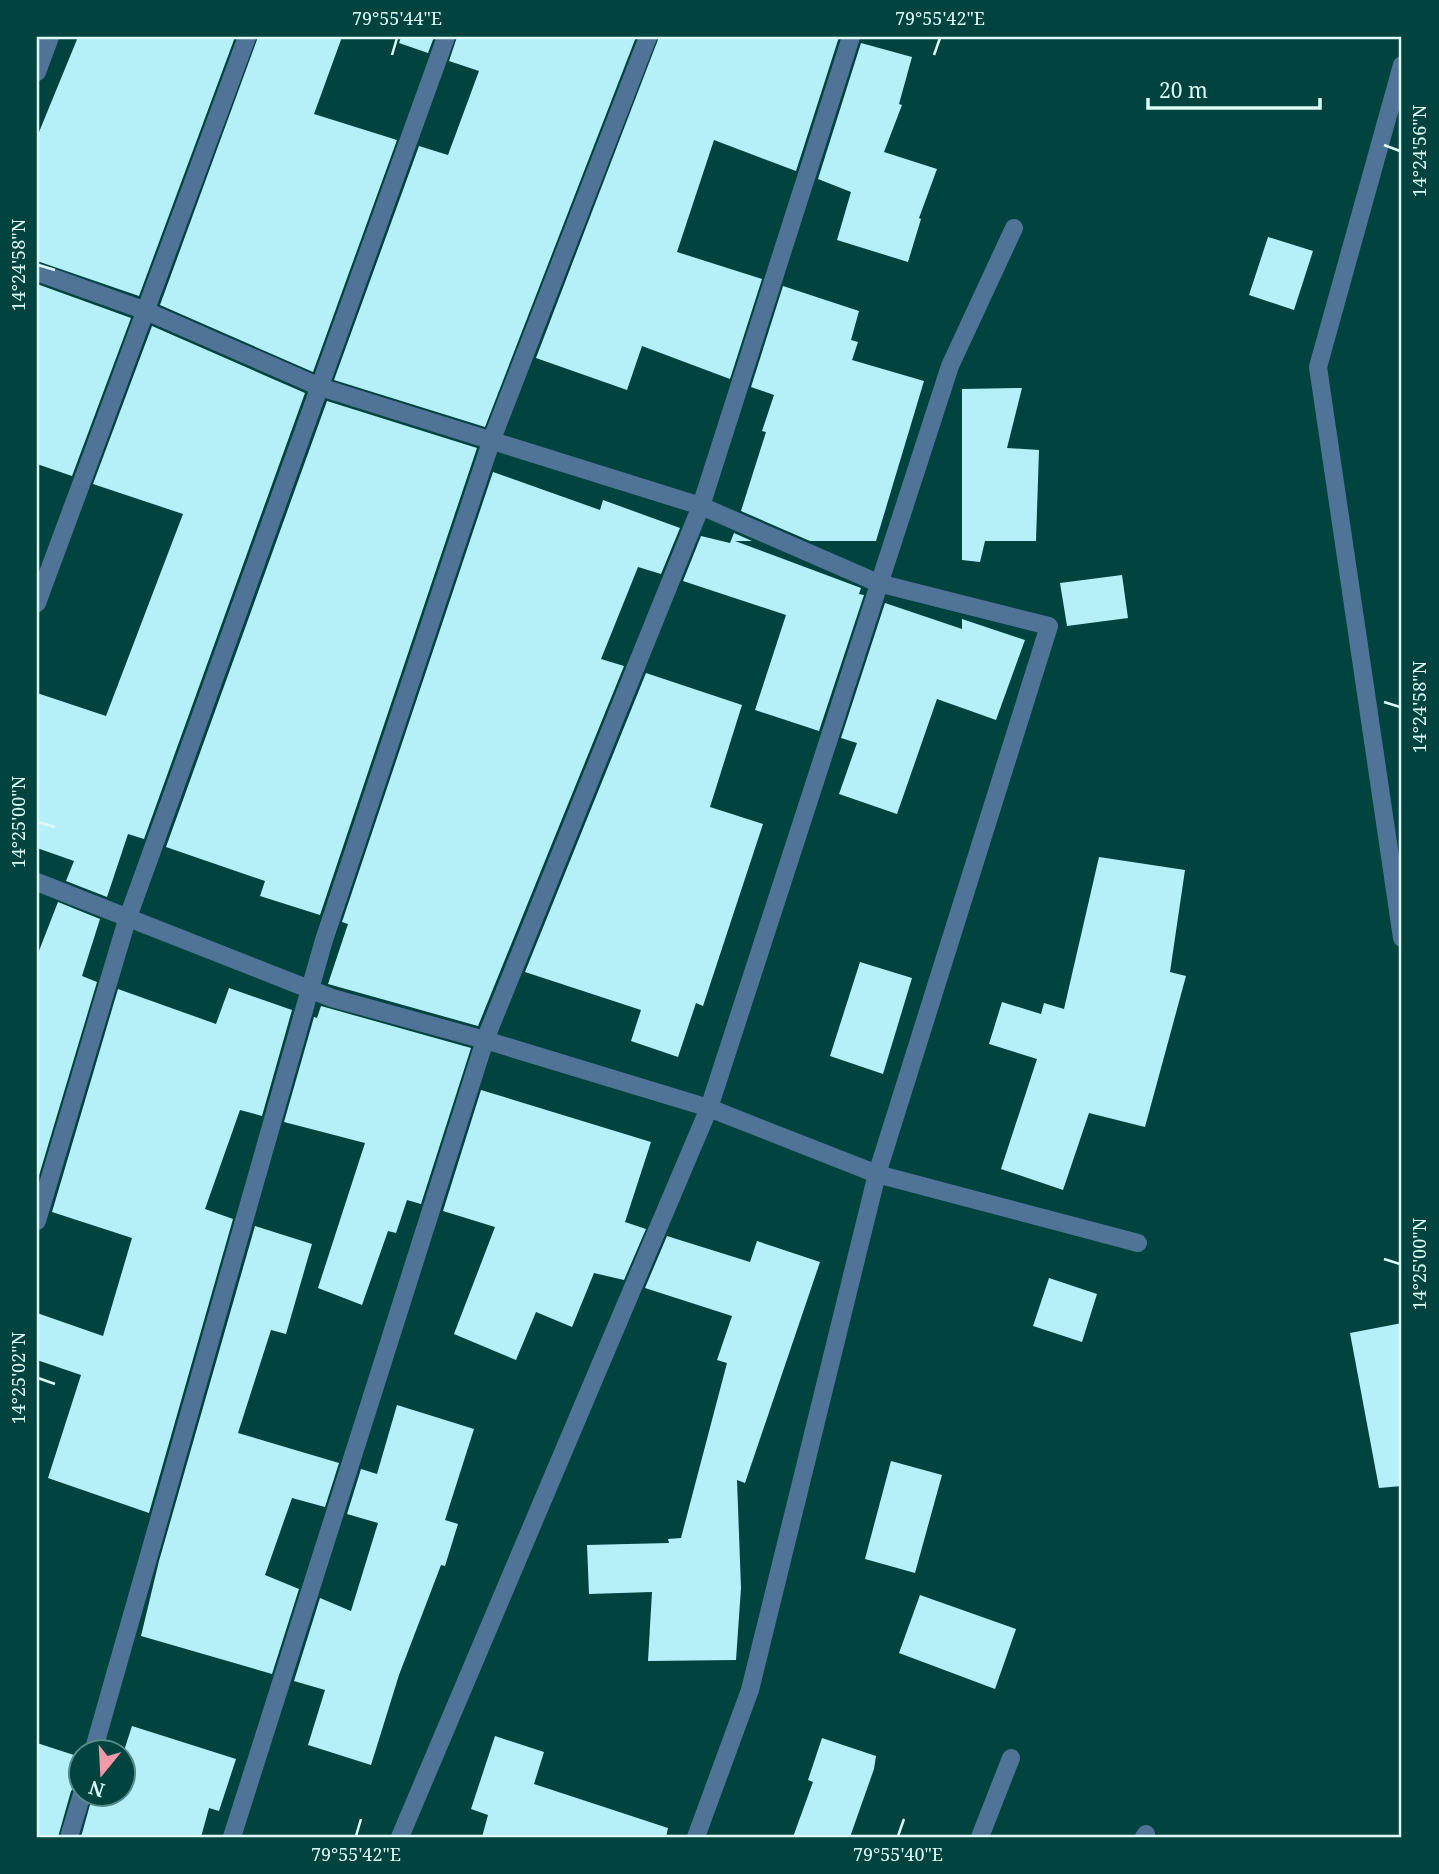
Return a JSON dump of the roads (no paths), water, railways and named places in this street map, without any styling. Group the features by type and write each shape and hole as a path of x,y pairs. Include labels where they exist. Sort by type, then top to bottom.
{"street":[{"path":"37,72 50,37"},
{"path":"37,603 247,37"},
{"path":"37,1221 127,920 446,37"},
{"path":"97,1738 310,990 492,439 648,37"},
{"path":"232,1837 485,1040 701,506 850,37"},
{"path":"1402,65 1318,367 1402,938"},
{"path":"400,1837 709,1108 877,583 950,366 1014,228"},
{"path":"37,272 146,311 320,387 701,506 877,583 1049,626 877,1174 750,1690 696,1837"},
{"path":"37,882 127,920 310,990 709,1108 877,1174 1138,1243"},
{"path":"980,1837 1011,1758"},
{"path":"69,1837 78,1808"}]}
